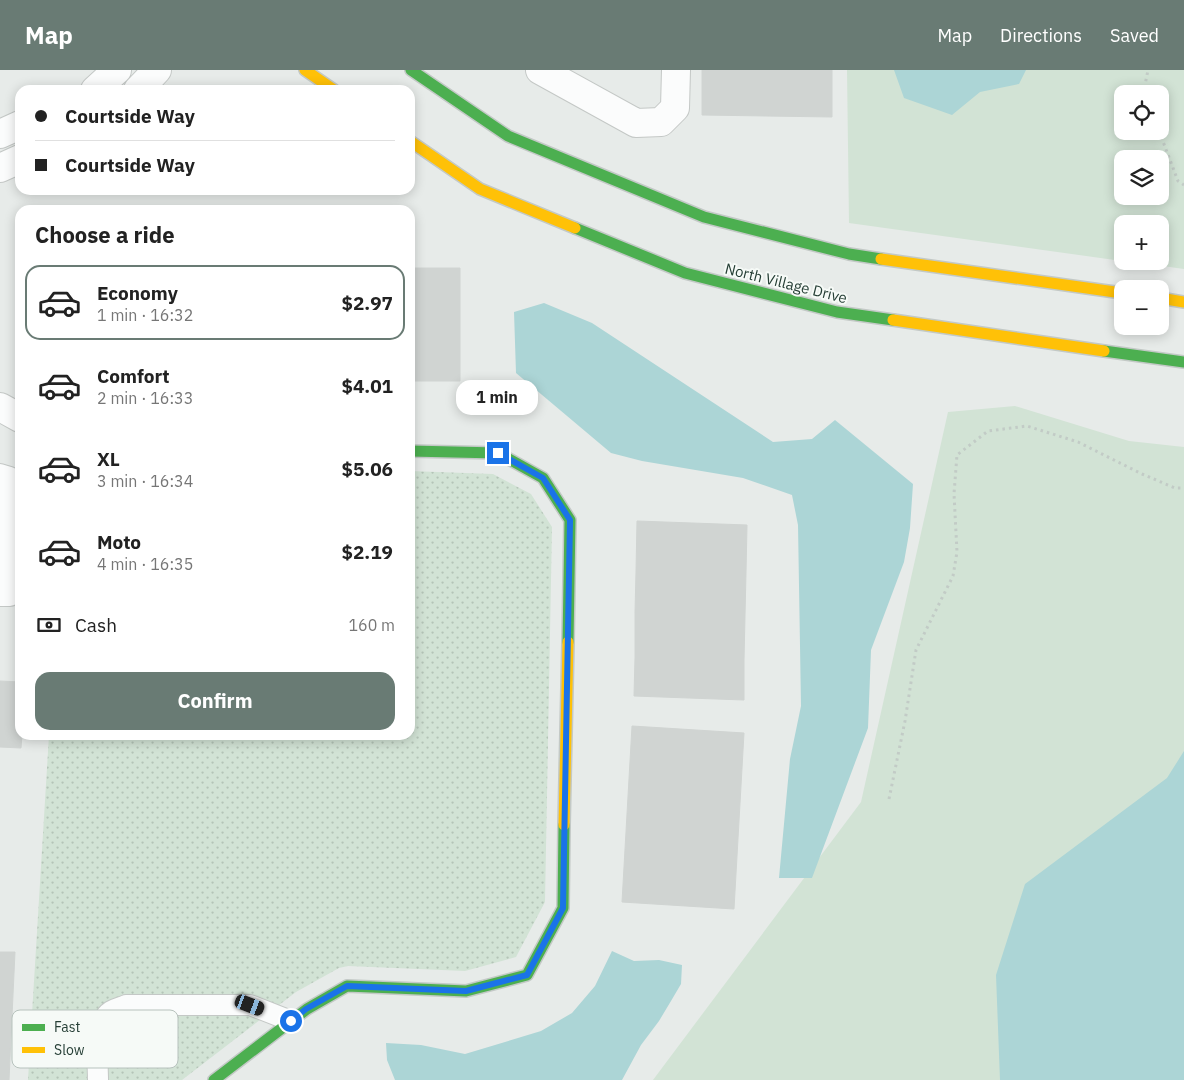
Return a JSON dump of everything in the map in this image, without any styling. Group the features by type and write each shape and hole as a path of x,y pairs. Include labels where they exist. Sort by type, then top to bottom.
{"street":[{"path":"100,85 117,70"},
{"path":"143,85 158,70"},
{"path":"305,70 327,85"},
{"path":"411,70 508,136 704,217 849,254 1114,292"},
{"path":"540,70 636,123 661,122 675,108 676,70"},
{"path":"0,134 15,127"},
{"name":"North Village Drive","path":"415,144 480,189 685,273 837,312 1184,362"},
{"path":"0,168 15,161"},
{"path":"1169,300 1184,302"},
{"path":"0,408 15,416"},
{"path":"214,1080 306,1009 347,986 466,991 527,975 563,908 570,520 543,478 498,453 415,451"}],"lane":[{"path":"0,474 10,477 10,596 0,596"},
{"path":"113,1010 126,1005 250,1005 291,1021"}],"path":[{"path":"1145,85 1148,70"},
{"path":"1162,140 1178,181 1184,186"},
{"path":"889,799 905,721 916,650 953,576 957,552 954,494 957,455 988,431 1027,426 1078,442 1142,474 1175,488 1184,488"}],"green space":[{"path":"847,70 1184,70 1184,269 1169,267 1169,215 1114,215 1114,260 849,223"},
{"path":"1015,406 1129,441 1184,447 1184,1080 653,1080 861,802 948,412"},
{"path":"415,471 493,474 531,494 552,527 545,902 516,957 465,971 348,966 339,968 296,992 182,1080 28,1080 29,1068 178,1068 178,1010 32,1010 49,740 415,740"}],"water":[{"path":"894,70 1026,70 1019,84 980,92 952,115 904,98"},
{"path":"544,303 592,323 773,442 812,439 835,420 913,484 910,528 904,562 871,650 868,728 812,878 779,878 790,759 801,706 798,525 792,495 743,478 642,461 611,453 516,373 514,312"},
{"path":"1184,751 1184,1080 1000,1080 996,975 1025,884 1167,778"},
{"path":"612,951 634,961 659,960 682,965 681,984 659,1021 641,1045 622,1080 395,1080 387,1060 386,1043 421,1045 465,1054 541,1031 572,1013 595,986"}],"building":[{"path":"702,70 832,70 832,117 702,115"},
{"path":"415,268 460,268 460,381 415,381"},
{"path":"637,521 747,525 746,572 636,572"},
{"path":"636,572 746,572 745,615 635,613"},
{"path":"635,613 745,615 744,660 635,658"},
{"path":"635,658 744,660 744,700 634,696"},
{"path":"0,681 15,682 15,740 22,740 21,748 0,747"},
{"path":"632,726 744,733 734,909 622,902"},
{"path":"0,952 15,952 9,1080 0,1080"}],"traffic: fast":[{"path":"411,70 508,136 704,217 849,254 881,259"},
{"path":"575,228 685,273 837,312 893,320"},
{"path":"1104,351 1184,362"},
{"path":"415,451 498,453 543,478 570,520 568,642"},
{"path":"214,1080 307,1009 347,986 466,991 527,975 563,908 564,825"}],"traffic: slow":[{"path":"305,70 327,85"},
{"path":"415,144 480,189 575,228"},
{"path":"881,259 1114,292"},
{"path":"1169,300 1184,302"},
{"path":"893,320 1104,351"},
{"path":"564,825 568,642"}],"route":[{"path":"291,1021 306,1009 347,986 466,991 527,975 563,908 570,520 543,478 498,453"}]}
